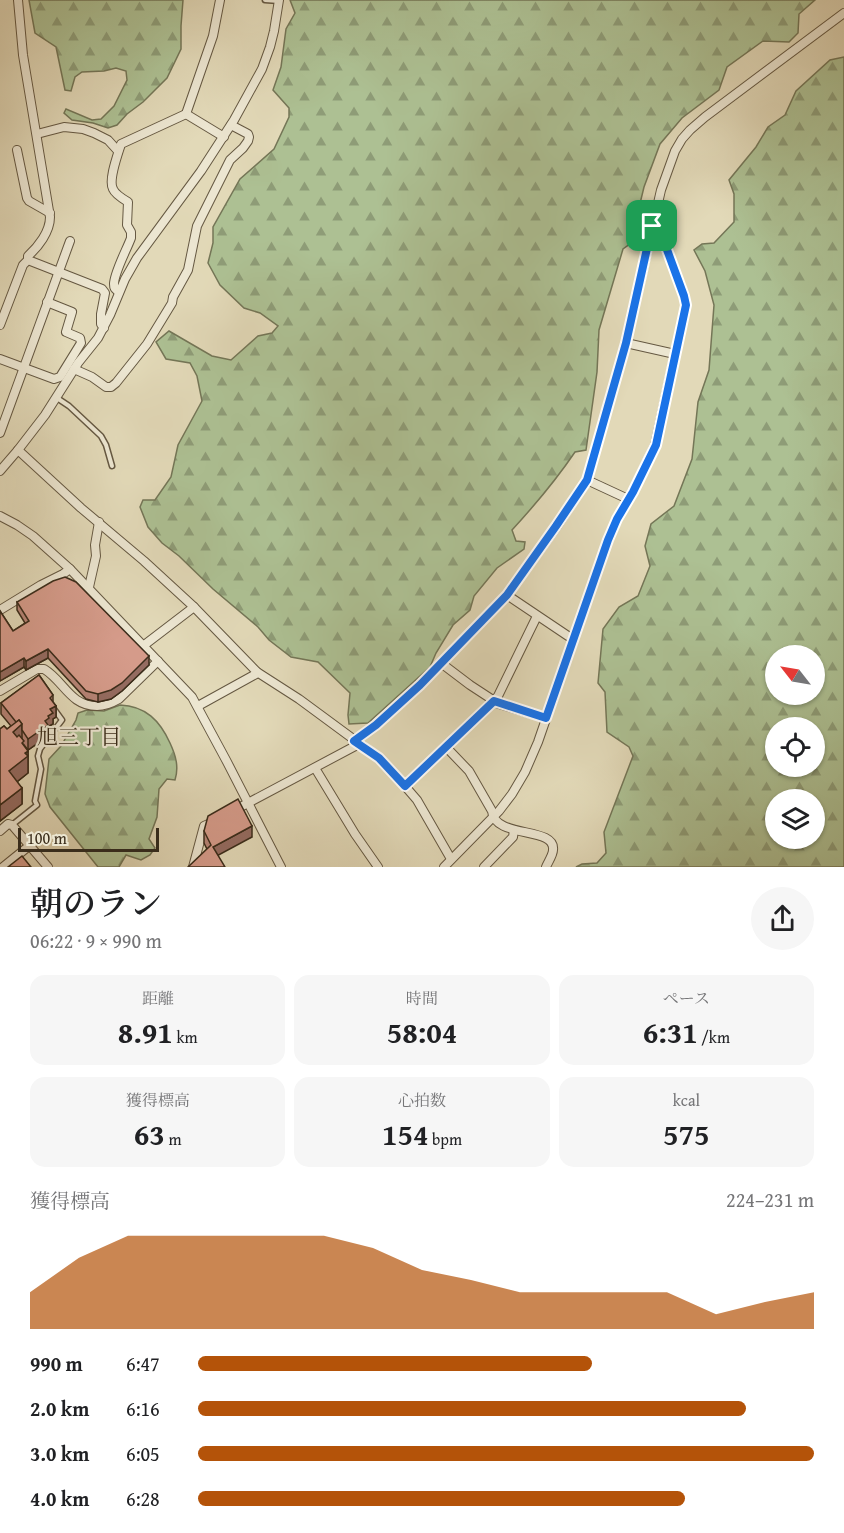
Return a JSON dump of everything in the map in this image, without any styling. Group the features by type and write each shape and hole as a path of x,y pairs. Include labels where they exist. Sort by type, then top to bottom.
{"street":[{"path":"0,325 23,265 39,244 50,224 23,55 18,0"},
{"path":"119,292 114,285 131,238 131,232 127,225 128,202 113,191 111,184 118,151 121,144 186,114 213,36 220,0"},
{"path":"0,471 57,398 74,369 104,328 137,258 224,137 261,69 270,47 279,1"},
{"path":"193,867 204,826 315,768 357,743 420,685 507,595 587,480 626,343 661,190 675,151 690,130 844,14"},
{"path":"186,114 224,137"},
{"path":"74,369 92,377 106,387 111,387 147,344 172,303 172,297 188,270 197,226 230,160 248,141 248,134 231,125"},
{"path":"37,134 64,127 83,129 108,140 118,151"},
{"path":"18,150 27,198 50,213"},
{"path":"444,867 492,818 512,794 525,772 608,540 656,445 686,305 666,247 652,226"},
{"path":"1,429 69,241"},
{"path":"28,260 102,289 105,293 101,324 104,328"},
{"path":"0,359 54,379 60,378 81,344 80,338 66,332 72,312 48,302"},
{"path":"626,343 675,354"},
{"path":"18,450 194,607 257,672 379,758 417,800 452,859"},
{"path":"587,480 628,499"},
{"path":"0,516 33,536 70,569 192,697 281,867"},
{"path":"89,587 96,556 95,545 99,522"},
{"path":"0,610 70,569"},
{"path":"507,595 573,638"},
{"path":"144,646 194,607"},
{"path":"405,786 494,701 537,616"},
{"path":"0,691 37,669 44,669 56,678 74,699 82,704 99,706 119,699 158,661"},
{"path":"441,663 494,701 546,718"},
{"path":"198,706 257,672"},
{"path":"446,747 470,771 492,811 492,818 499,825 547,838 553,844 554,851 546,867"},
{"path":"315,768 378,867"},
{"path":"0,831 8,824 12,825 48,867"},
{"path":"484,867 513,837 514,830"},
{"path":"3,867 29,846"}],"lane":[{"path":"265,0 279,1"},
{"path":"57,398 101,436 112,466"},
{"path":"12,825 37,805 35,801 41,769 38,756 40,749 62,720 54,709"}],"green space":[{"path":"29,0 183,0 181,49 167,78 117,125 108,128 72,120 64,113 66,109 92,120 101,119 114,106 127,80 126,71 116,68 82,72 75,77 71,91 65,90 56,47 35,33"},
{"path":"290,0 815,0 799,14 798,33 789,42 763,41 727,67 719,90 682,118 660,144 644,187 636,220 634,241 623,249 599,330 597,372 586,450 575,452 512,530 516,541 525,542 524,549 497,568 474,596 470,610 453,625 430,667 368,723 349,724 350,693 318,662 291,657 269,640 258,627 162,543 148,527 140,507 143,500 155,500 171,477 178,445 202,401 197,376 190,363 166,359 156,342 169,331 212,356 231,360 258,336 272,333 278,326 260,313 244,308 220,285 208,263 213,243 213,227 240,179 274,149 289,117 289,108 273,90 281,67 286,29 295,13"},
{"path":"844,57 844,867 576,867 582,864 597,863 606,853 604,832 633,756 629,747 607,732 605,692 598,683 603,629 619,607 638,596 650,566 645,546 651,524 674,506 692,459 698,402 709,370 714,305 705,271 694,250 702,244 714,243 734,222 734,194 729,180 756,147 768,127 785,115 796,91 830,60"},
{"path":"120,705 145,712 162,728 174,752 176,775 175,780 167,779 159,789 157,817 149,839 155,848 150,855 141,860 126,855 119,867 98,867 50,807 45,794 49,759 61,746 78,713 87,710 104,711"}],"building":[{"path":"65,577 76,582 149,656 122,683 111,690 98,694 86,691 48,649 26,661 24,658 0,672 0,611 13,631 29,621 17,602 53,581"},
{"path":"39,675 53,695 50,698 56,706 50,709 53,713 45,721 48,725 28,739 19,720 16,722 1,703"},
{"path":"19,720 22,724 13,732 24,741 22,743 28,751 25,753 28,756 9,771 22,788 0,805 0,729 4,726 7,729"},
{"path":"238,799 252,826 213,847 225,867 188,867 211,845 204,831 208,816"},
{"path":"22,856 31,867 8,867"}],"district":[{"name":"旭三丁目","path":"79,737"}],"route":[{"path":"652,226 666,247 684,296 686,305 682,327 656,445 608,540 546,718 494,701 405,786 379,758 354,741 376,725 420,685 507,595 587,480 626,343 652,226"}]}
